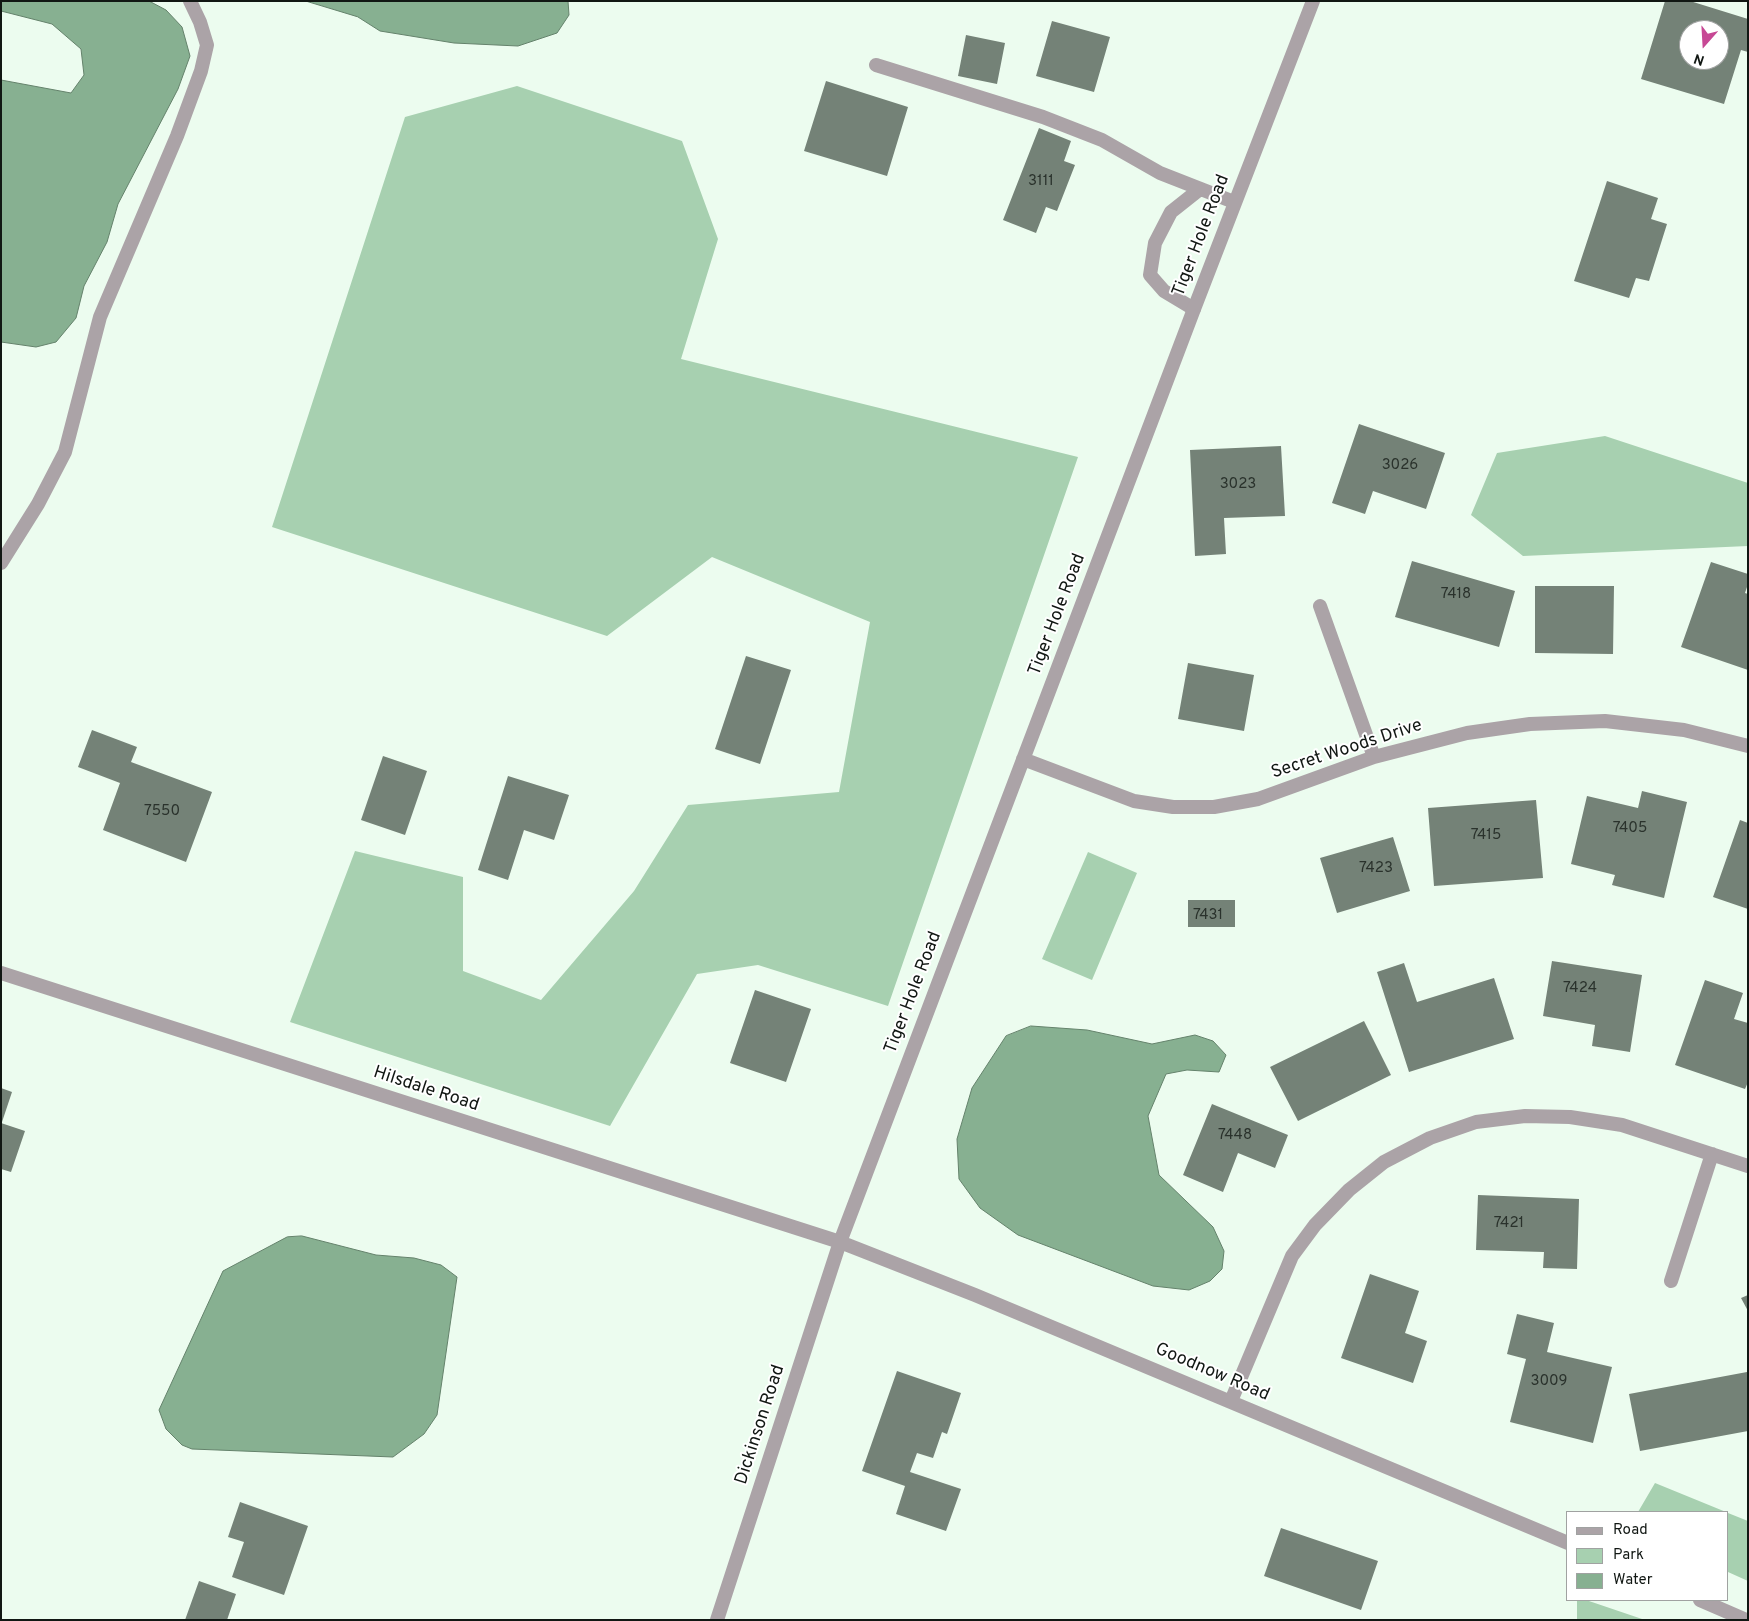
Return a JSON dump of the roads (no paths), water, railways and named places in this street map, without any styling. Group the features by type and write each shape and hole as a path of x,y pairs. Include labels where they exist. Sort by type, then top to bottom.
{"street":[{"path":"1,563 38,504 65,452 100,317 177,136 201,71 207,45 200,22 190,1"},
{"name":"Tiger Hole Road","path":"840,1242 1234,202 1313,1"},
{"path":"876,65 1043,117 1102,140 1160,174 1234,202"},
{"path":"1194,309 1164,291 1150,275 1155,243 1171,212 1200,189"},
{"path":"1320,606 1374,757"},
{"name":"Secret Woods Drive","path":"1023,758 1134,801 1173,807 1214,807 1258,799 1374,757 1467,733 1530,724 1604,721 1684,730 1748,746"},
{"name":"Hilsdale Road","path":"1,973 840,1242"},
{"path":"1231,1401 1292,1256 1309,1233 1349,1190 1384,1162 1430,1138 1476,1122 1525,1116 1570,1117 1622,1125 1748,1166"},
{"path":"1671,1281 1712,1154"},
{"name":"Goodnow Road","path":"840,1242 975,1295 1566,1542"},
{"name":"Dickinson Road","path":"717,1620 840,1242"},
{"path":"1702,1601 1746,1620"}],"water":[{"path":"1,1 149,1 166,10 182,27 190,56 178,89 118,204 107,242 84,286 76,318 56,342 36,347 1,342 1,80 71,93 84,75 81,49 52,24 1,11"},
{"path":"306,1 568,1 569,15 557,33 518,46 454,43 380,31 358,17"},
{"path":"1031,1026 1087,1030 1152,1044 1195,1035 1213,1041 1226,1055 1219,1072 1187,1070 1166,1074 1148,1116 1159,1175 1213,1227 1224,1251 1222,1269 1210,1281 1189,1290 1153,1286 1018,1235 980,1208 959,1179 957,1139 972,1088 1006,1036"},
{"path":"302,1236 376,1255 414,1258 441,1265 457,1277 437,1415 424,1434 393,1457 192,1449 182,1445 166,1429 159,1410 223,1271 287,1237"}]}
